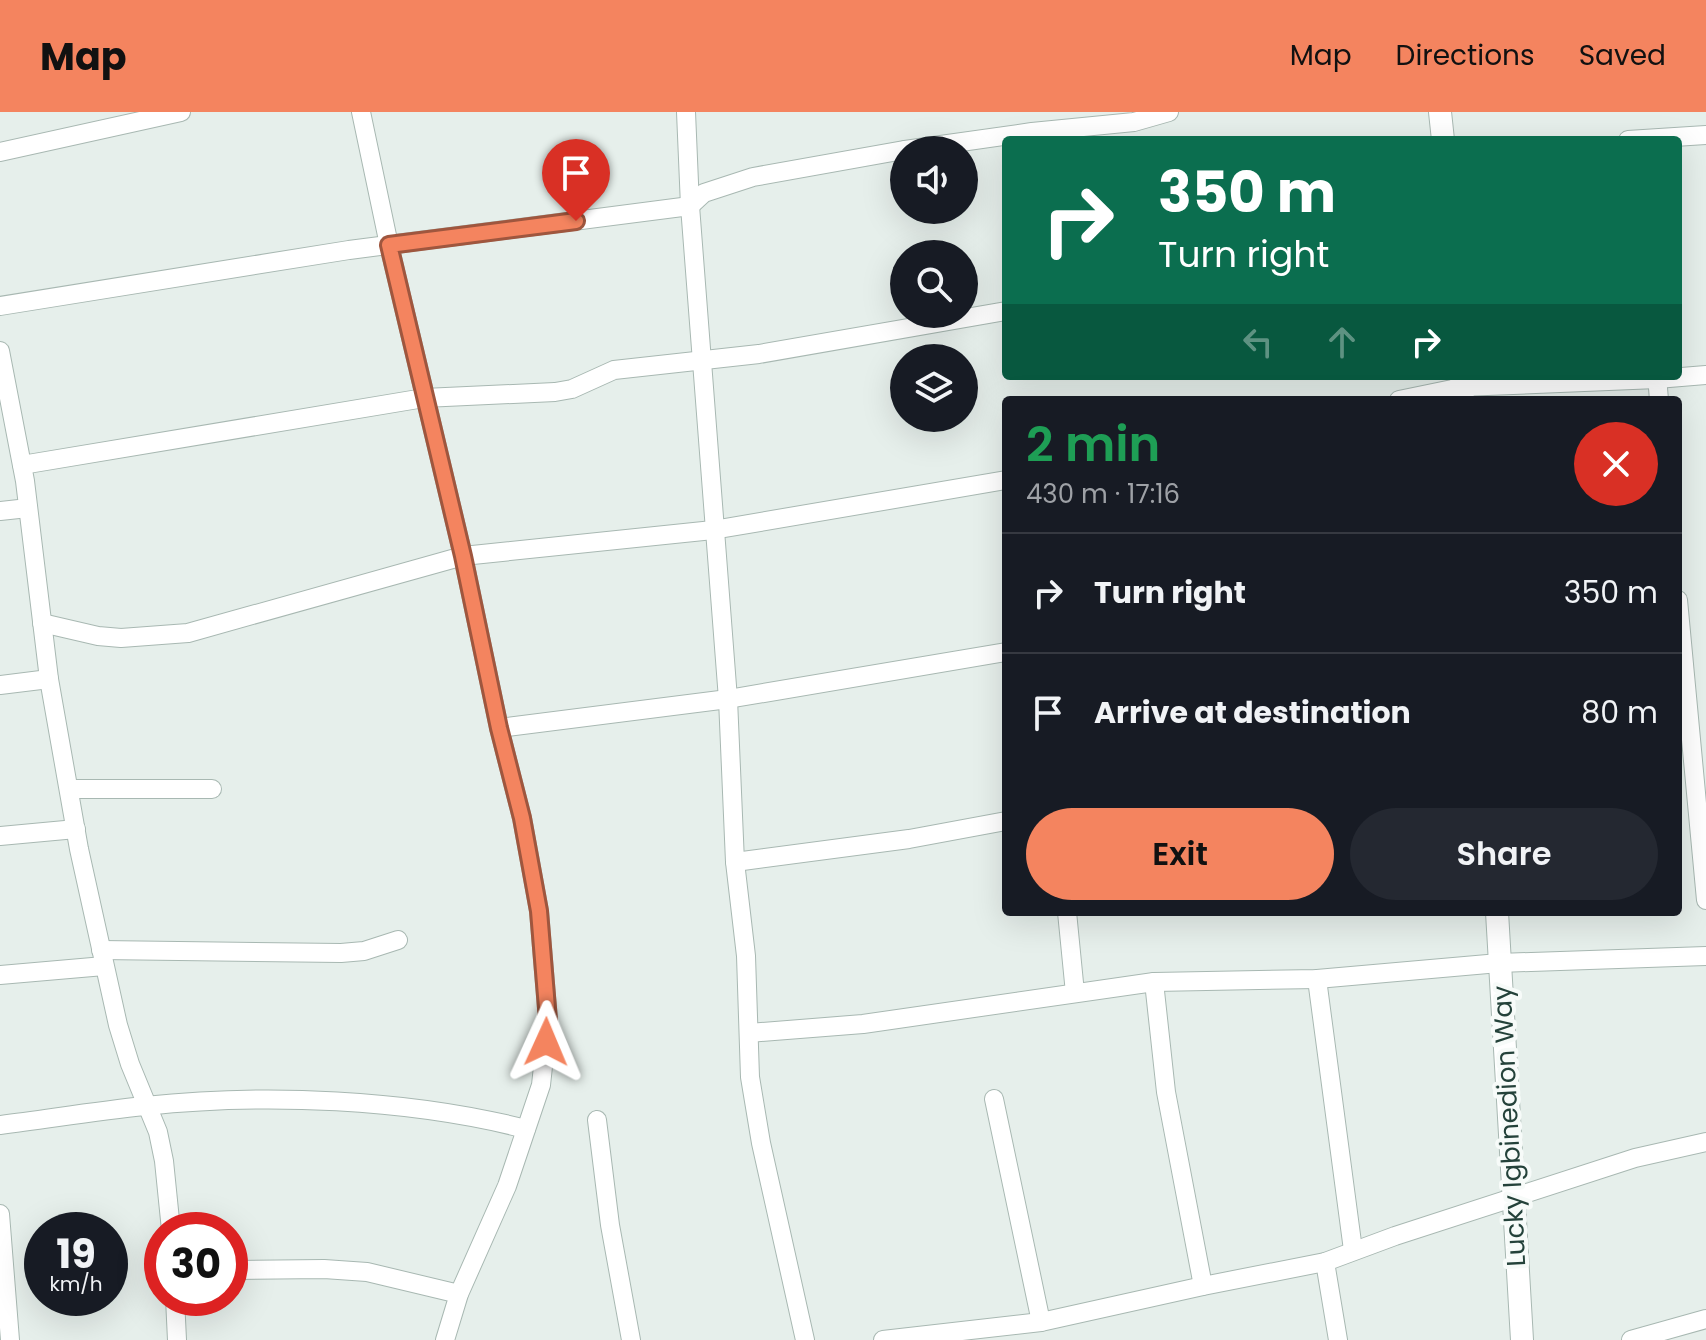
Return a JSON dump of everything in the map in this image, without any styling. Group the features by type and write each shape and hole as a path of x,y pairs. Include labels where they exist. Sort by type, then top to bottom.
{"street":[{"path":"0,152 181,112"},
{"path":"361,112 424,398 463,556 499,728 522,818 539,911 548,1020 541,1085 507,1186 459,1294 445,1340"},
{"path":"686,112 713,530 728,699 735,862 746,956 750,1077 761,1143 805,1340"},
{"path":"1004,136 1134,122 1169,112"},
{"path":"1440,112 1443,136"},
{"path":"1682,137 1706,135"},
{"path":"978,140 1002,136"},
{"path":"0,306 389,245 690,206 704,193 753,177 890,153"},
{"path":"22,465 424,398 555,392 572,389 614,370 702,362 1002,312"},
{"path":"1,360 22,465 49,679 76,829 118,1025 158,1132 169,1212"},
{"path":"1682,376 1706,375"},
{"path":"1420,396 1462,388 1618,380"},
{"path":"42,623 121,638 188,633 463,556 713,530 1002,481"},
{"path":"0,511 28,508"},
{"path":"1682,643 1706,900"},
{"path":"499,728 728,699 1002,653"},
{"path":"0,685 49,679"},
{"path":"69,789 212,789"},
{"path":"735,862 909,839 1002,822"},
{"path":"0,836 76,829"},
{"path":"1067,916 1075,993"},
{"name":"Lucky Igbinedion Way","path":"1497,916 1522,1340"},
{"path":"0,975 102,958 341,953 364,951 398,940"},
{"path":"749,1033 863,1024 1154,982 1317,979 1499,963 1706,956"},
{"path":"1317,979 1353,1250"},
{"path":"1154,982 1166,1092 1203,1286"},
{"path":"994,1099 1041,1322"},
{"path":"0,1125 147,1106 228,1101 354,1104 465,1115 526,1129"},
{"path":"597,1120 610,1225 631,1340"},
{"path":"883,1340 1041,1322 1325,1262 1353,1250 1635,1158 1706,1142"},
{"path":"0,1214 10,1340"},
{"path":"1325,1262 1338,1340"},
{"path":"248,1270 367,1272 459,1294"},
{"path":"176,1316 177,1340"},
{"path":"1631,1340 1706,1319"}],"route":[{"path":"546,1042 548,1020 539,911 522,818 389,245 576,221"}]}
